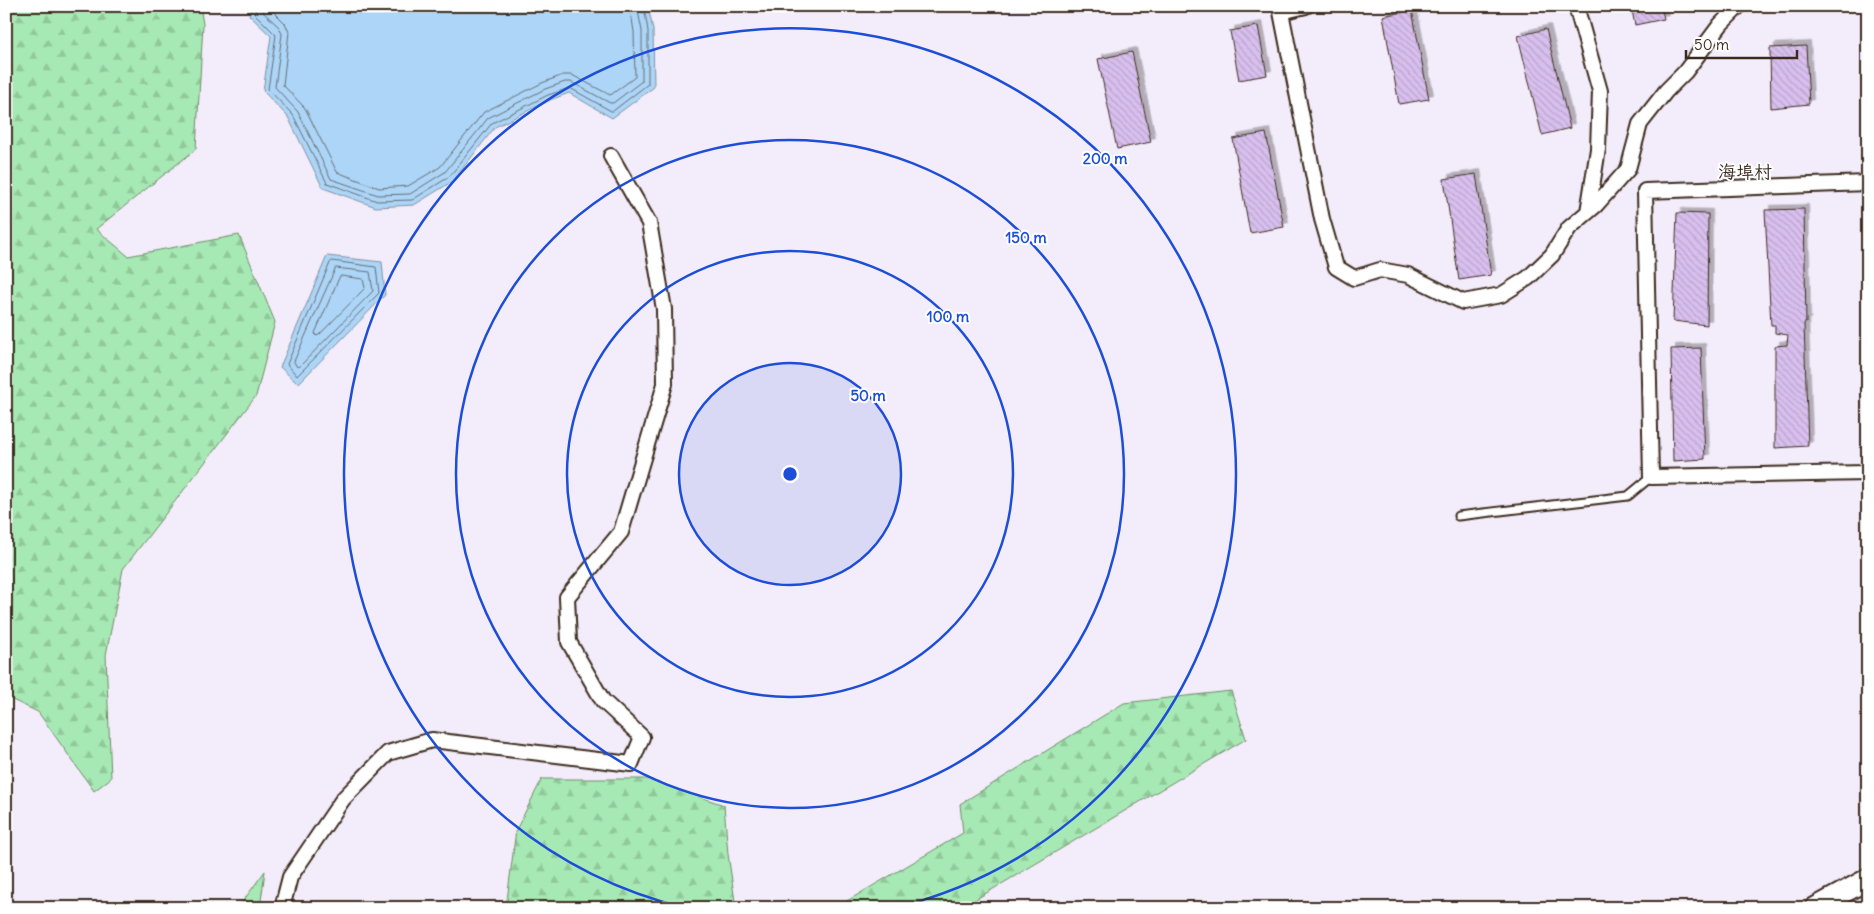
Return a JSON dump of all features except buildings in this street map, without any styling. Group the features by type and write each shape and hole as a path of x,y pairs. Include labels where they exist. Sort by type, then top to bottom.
{"street":[{"path":"1306,6 1281,12 1322,219 1336,267 1354,278 1380,270 1408,275 1463,302 1501,295 1528,278 1552,255 1569,228 1588,212 1628,169 1640,124 1739,6"},
{"path":"1576,6 1600,91 1598,149 1588,212"},
{"path":"282,908 290,876 343,799 388,753 432,740 631,764 642,737 603,701 569,642 567,597 621,532 665,384 664,309 649,223 611,156"},
{"path":"1868,183 1644,191 1651,477 1868,473"},
{"path":"1815,908 1868,879"}],"lane":[{"path":"1458,516 1628,496 1651,477"}],"green space":[{"path":"6,6 200,6 203,24 196,149 96,229 128,256 239,235 275,322 256,396 123,569 106,655 111,778 94,791 38,712 6,697"},
{"path":"1231,691 1246,739 961,908 835,908 963,833 960,804 1124,703"},
{"path":"542,779 647,779 724,805 728,854 736,908 506,908 516,830"},
{"path":"265,871 260,908 238,908"}],"water":[{"path":"252,6 648,6 653,30 654,87 612,118 569,93 550,100 495,127 453,181 414,205 376,207 323,188 288,117 263,91 271,36 249,15"},
{"path":"327,256 382,262 385,295 298,384 280,367"}],"district":[{"name":"海埠村","path":"1745,172"}]}
